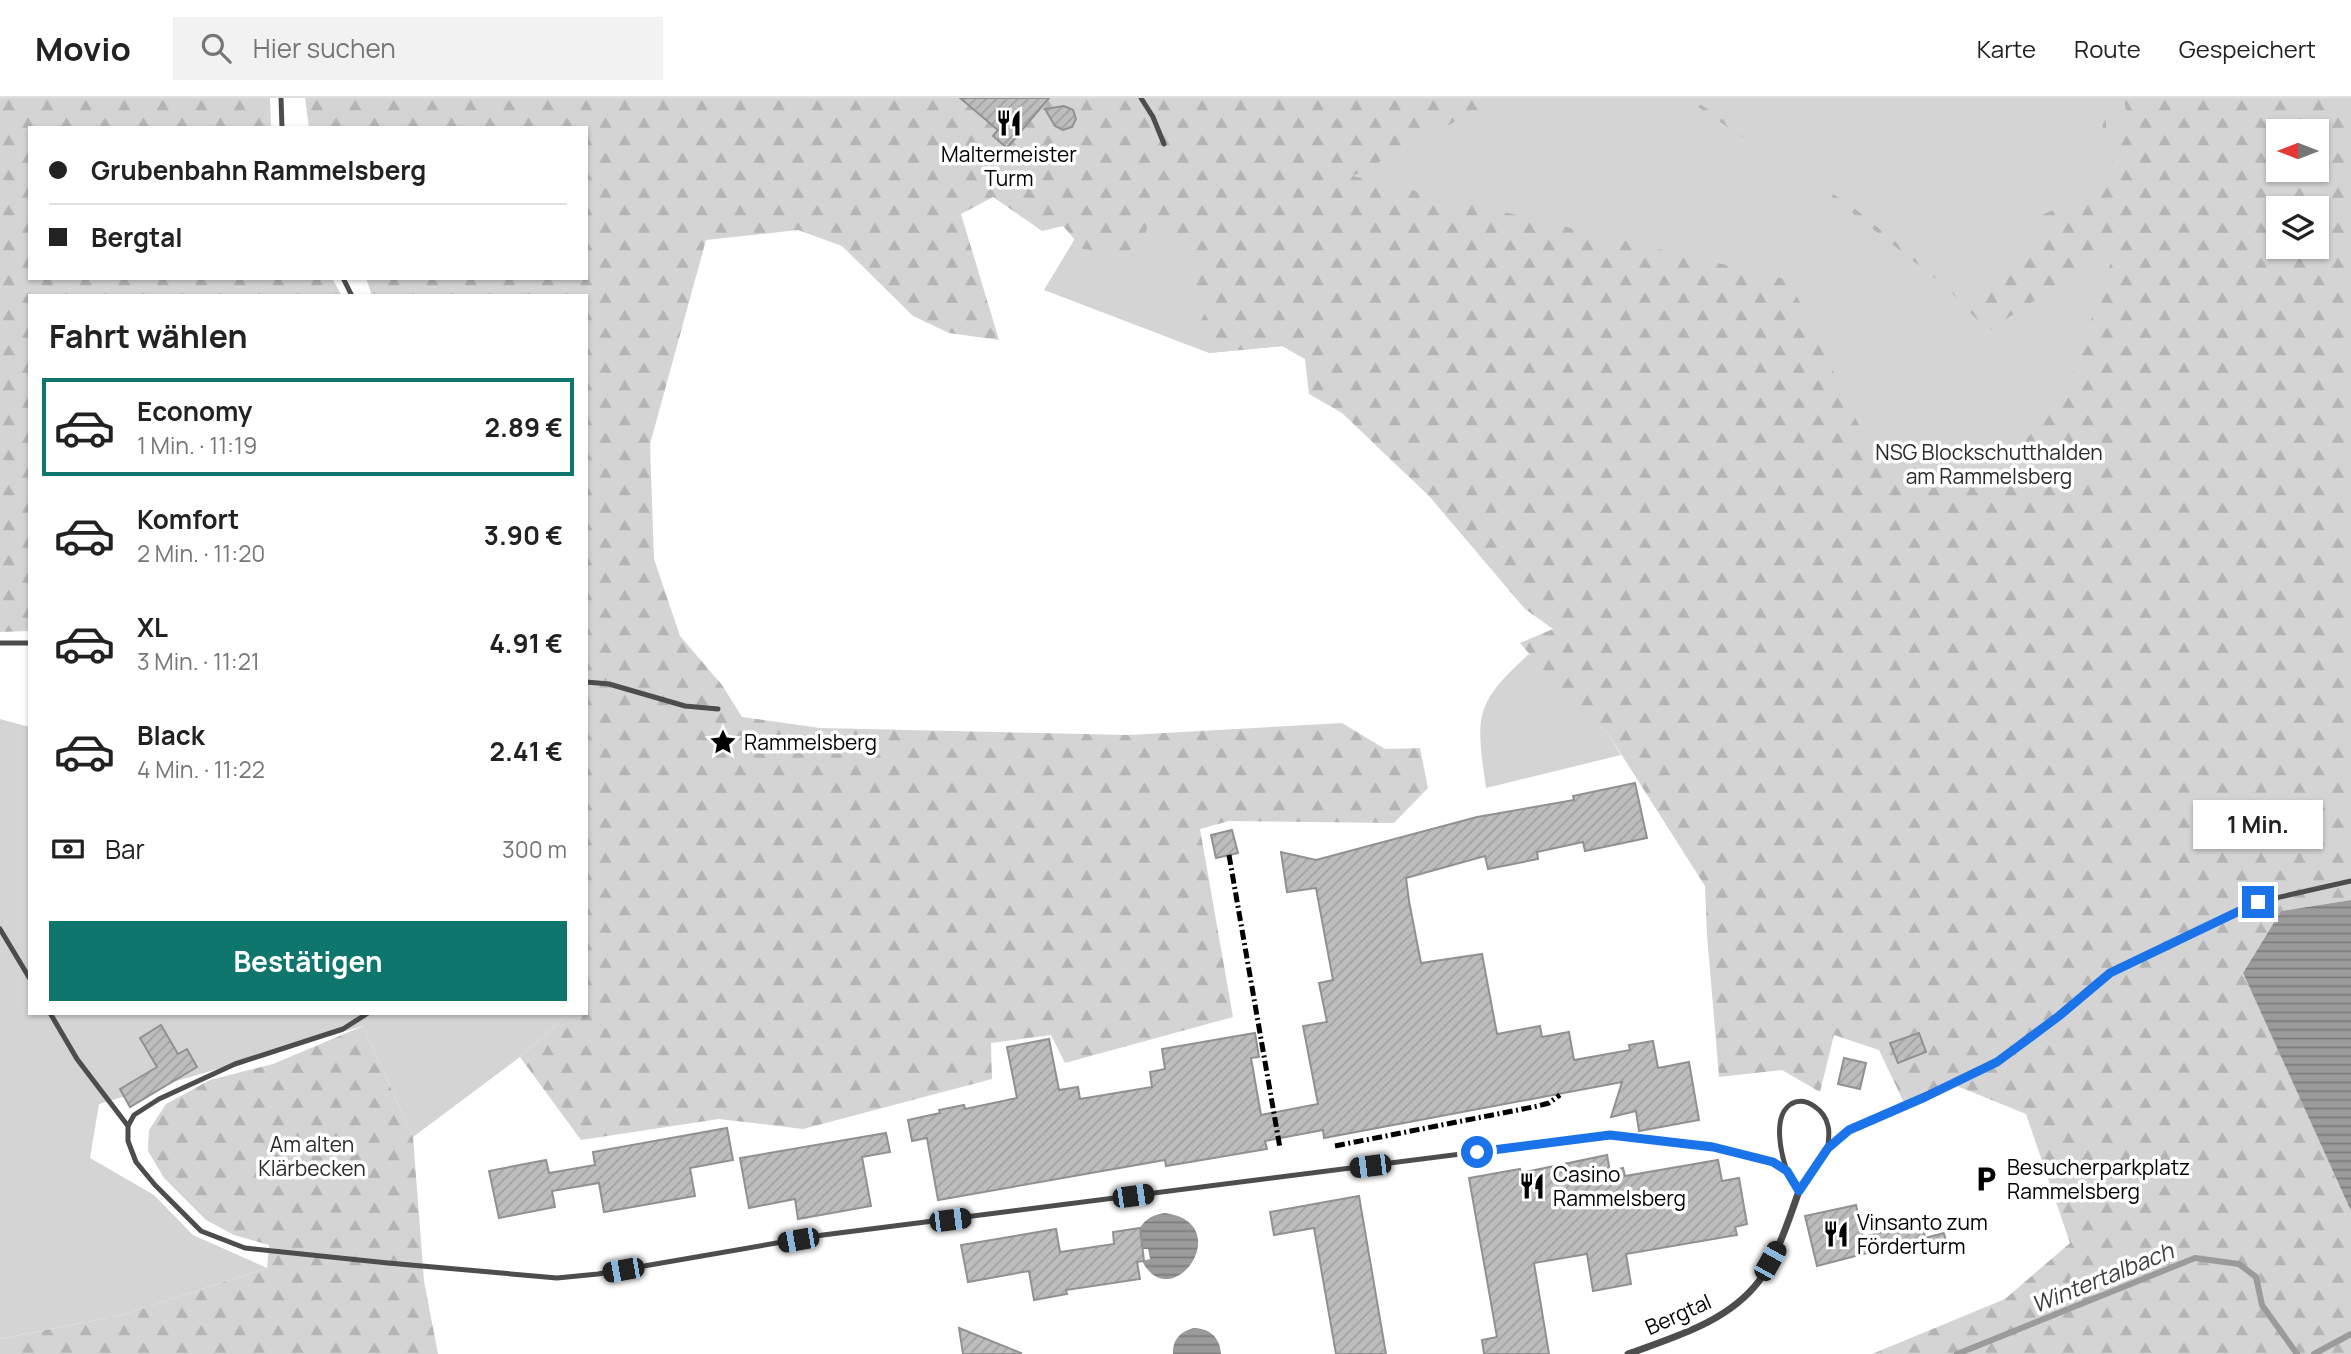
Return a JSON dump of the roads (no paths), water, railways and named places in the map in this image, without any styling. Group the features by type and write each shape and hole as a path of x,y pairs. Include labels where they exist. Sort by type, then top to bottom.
{"street":[{"path":"1713,1147 1762,1158 1787,1171 1799,1191"},
{"name":"Bergtal","path":"1628,1354 1715,1319 1740,1302 1759,1280 1780,1242 1799,1191"}],"lane":[{"path":"281,98 282,126"},
{"path":"1141,98 1153,117 1164,144"},
{"path":"0,643 28,643"},
{"path":"588,682 609,684 685,706 718,709"},
{"name":"Bergtal","path":"1799,1191 1828,1148 1849,1130 1997,1062 2059,1016 2110,973 2258,902 2351,881"},
{"path":"0,929 28,976"},
{"path":"51,1015 77,1059 128,1126"},
{"path":"365,1015 343,1028 235,1064 159,1099 134,1115 128,1126 128,1141 136,1162 201,1231 245,1248 557,1278 598,1274 823,1235 1610,1135 1713,1147"},
{"path":"1787,1171 1780,1151 1779,1137 1785,1111 1790,1104 1799,1101 1810,1103 1821,1111 1828,1125 1828,1148"}],"waterway":[{"name":"Wintertalbach","path":"1957,1354 2195,1258 2239,1264 2256,1277 2262,1305 2297,1354"},
{"name":"Wintertalbach","path":"2314,1354 2351,1334"}],"railway":[{"path":"1229,855 1280,1148"},
{"path":"1335,1146 1538,1106 1549,1103 1560,1095"}],"place":[{"name":"Maltermeister Turm","path":"1009,123"},
{"name":"Rammelsberg","path":"723,742"},
{"name":"Besucherparkplatz Rammelsberg","path":"1986,1179"},
{"name":"Casino Rammelsberg","path":"1532,1186"},
{"name":"Vinsanto zum Förderturm","path":"1836,1234"}],"park label":[{"name":"NSG Blockschutthalden am Rammelsberg","path":"1989,464"},
{"name":"Am alten Klärbecken","path":"312,1156"}]}
